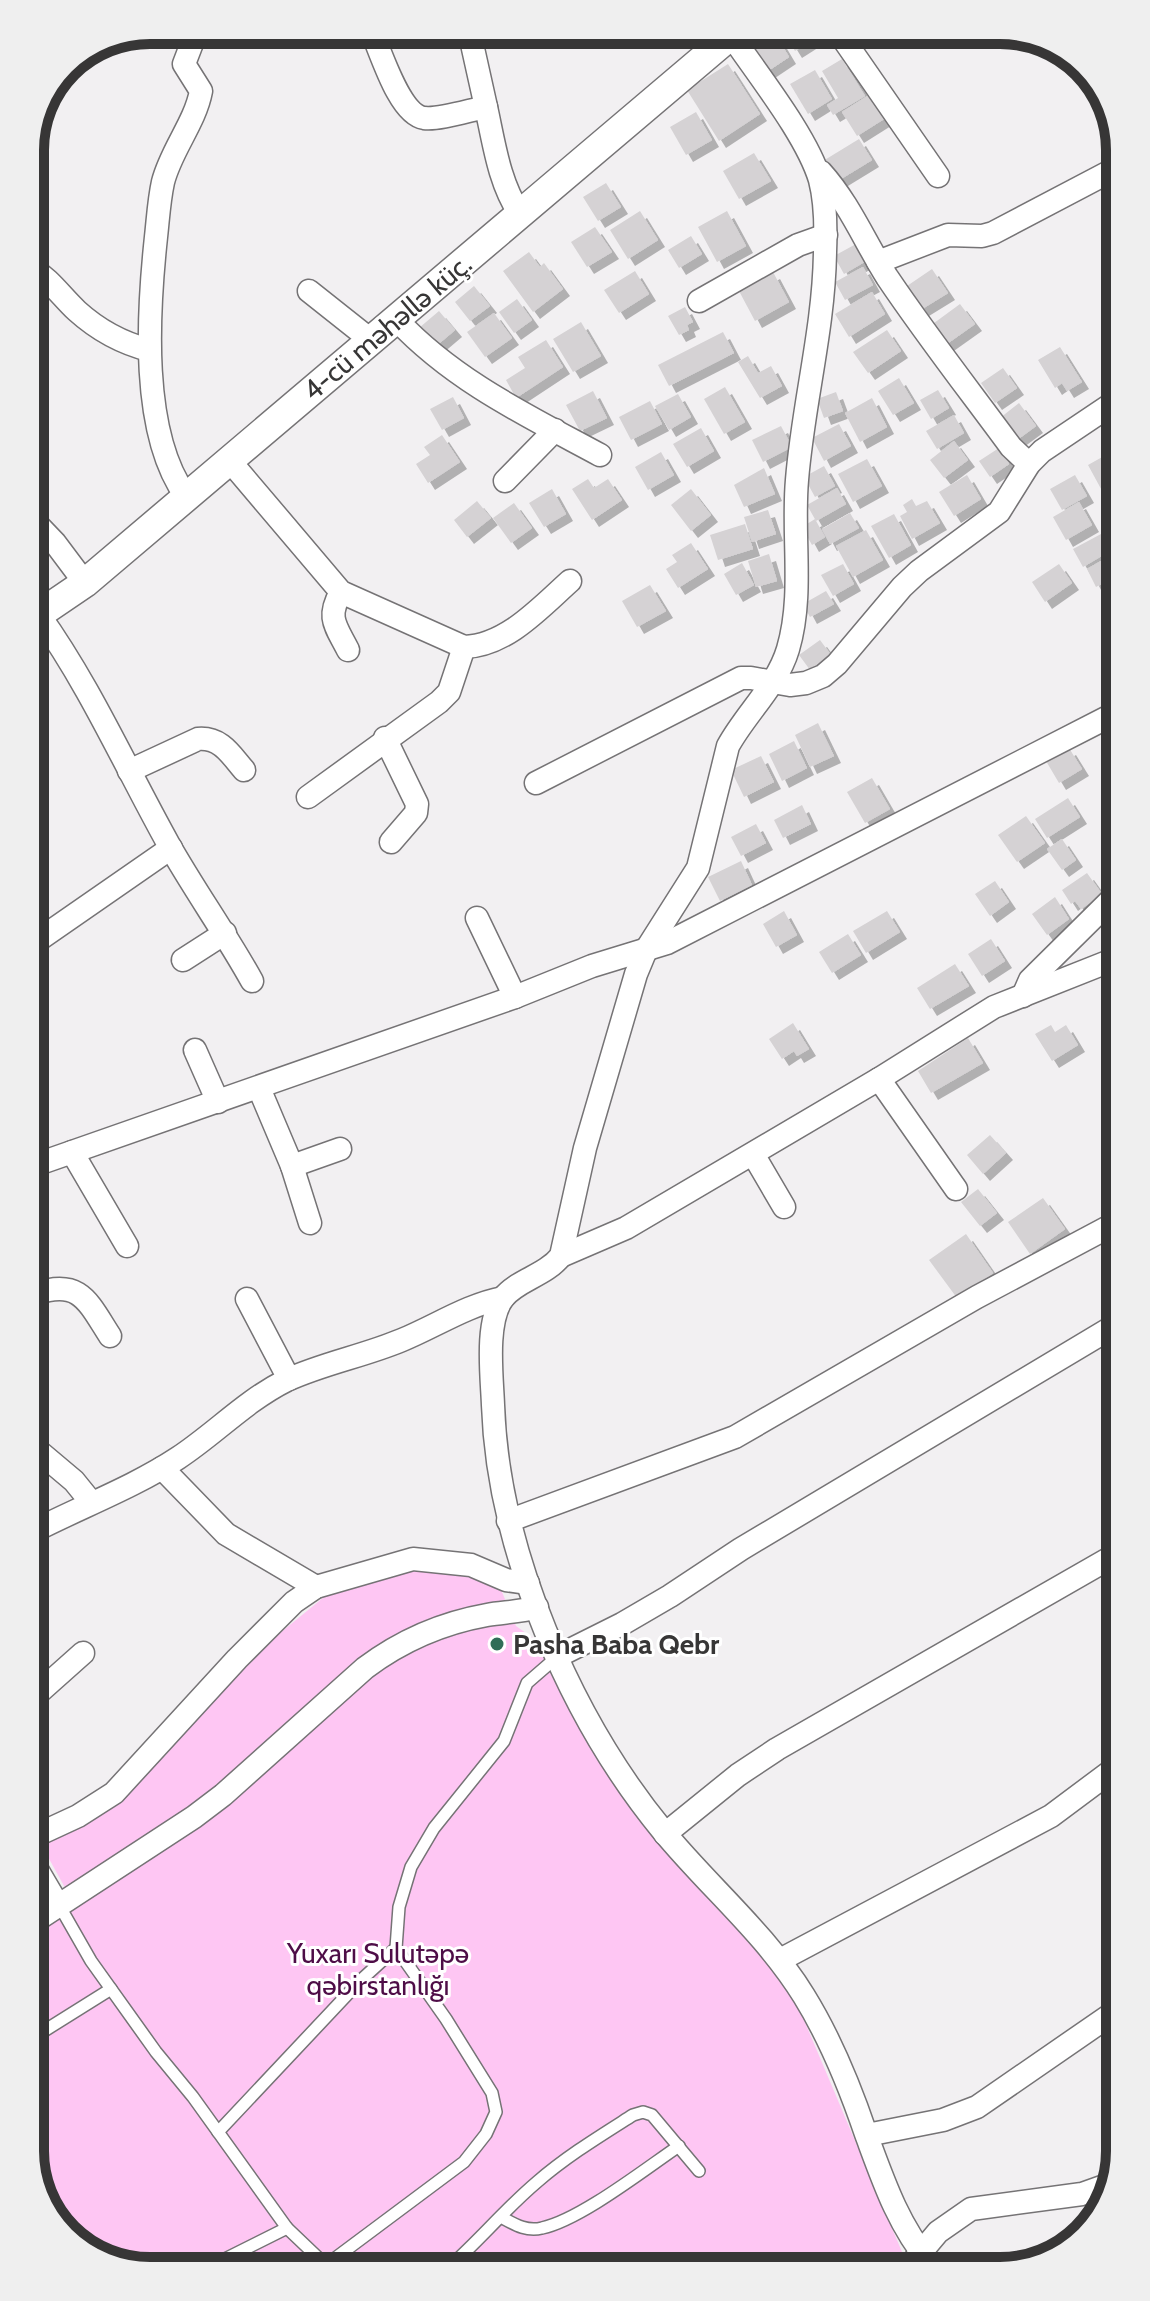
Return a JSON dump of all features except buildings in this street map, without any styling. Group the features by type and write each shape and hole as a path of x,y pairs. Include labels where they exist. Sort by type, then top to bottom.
{"street":[{"path":"186,496 170,471 159,432 149,350 149,308 164,180 201,91 184,64 192,44"},
{"path":"377,44 400,98 411,113 426,119 486,107"},
{"path":"472,44 503,181 520,214"},
{"name":"4-cü məhəllə küç.","path":"44,611 85,583 721,44"},
{"path":"741,44 815,166 841,197 911,313 1011,447 1029,464"},
{"path":"847,44 938,176"},
{"path":"44,1526 162,1468 243,1405 289,1379 329,1363 378,1350 477,1305 503,1298 554,1265 561,1256 589,1134 626,1004 646,950 698,868 728,746 737,728 772,683 788,650 794,626 797,480 823,303 826,235 824,205 815,166"},
{"path":"878,262 948,235 982,236 993,233 1106,174"},
{"path":"699,301 798,245 826,235"},
{"path":"44,276 77,311 99,328 124,343 149,350"},
{"path":"309,291 372,341"},
{"path":"397,320 420,345 478,389 600,455"},
{"path":"536,783 727,684 751,678 790,685 806,683 830,670 919,571 999,512 1029,464 1061,436 1106,408"},
{"path":"505,481 555,430"},
{"path":"229,460 341,592 464,647 481,647 496,641 570,581"},
{"path":"44,532 85,583"},
{"path":"341,592 333,606 332,618 348,650"},
{"path":"44,626 66,652 171,848 252,981"},
{"path":"308,797 449,692 464,647"},
{"path":"44,1162 515,997 698,929 1106,718"},
{"path":"129,771 198,739 209,738 220,742 244,770"},
{"path":"385,738 417,804 416,813 391,842"},
{"path":"44,936 171,848"},
{"path":"1023,996 1030,980 1106,905"},
{"path":"477,918 515,997"},
{"path":"183,960 225,933"},
{"path":"561,1256 626,1228 879,1079 974,1018 1106,963"},
{"path":"195,1050 218,1102"},
{"path":"879,1079 956,1189"},
{"path":"259,1088 292,1166 310,1223"},
{"path":"292,1166 340,1149"},
{"path":"72,1152 127,1246"},
{"path":"753,1154 784,1207"},
{"path":"508,1521 735,1437 977,1297 1106,1228"},
{"path":"44,1291 69,1288 85,1297 110,1336"},
{"path":"503,1298 492,1329 497,1455 508,1521 528,1583 558,1656 623,1779 665,1834 780,1960 822,2031 867,2135 890,2200 919,2257"},
{"path":"247,1299 289,1379"},
{"path":"558,1656 670,1596 741,1549 1106,1331"},
{"path":"44,1456 74,1481 91,1502"},
{"path":"162,1468 226,1534 316,1587"},
{"path":"44,1832 78,1816 114,1793 237,1659 294,1602 316,1587 413,1559 471,1565 506,1580 528,1583"},
{"path":"665,1834 738,1775 777,1749 1106,1560"},
{"path":"44,1915 213,1802 387,1651 444,1626 537,1607"},
{"path":"44,1688 83,1653"},
{"path":"780,1960 1051,1816 1106,1775"},
{"path":"44,1881 58,1905"},
{"path":"867,2135 943,2120 977,2107 1106,2018"},
{"path":"923,2257 938,2232 971,2209 1082,2194 1098,2188"}],"lane":[{"path":"341,2257 464,2162 486,2134 496,2112 492,2093 446,2019 396,1948 399,1907 411,1867 434,1828 504,1741 527,1683 558,1656"},
{"path":"58,1905 91,1961 287,2228 317,2257"},
{"path":"218,2132 361,1980 396,1948"},
{"path":"44,2031 111,1989"},
{"path":"459,2257 534,2184 567,2157 633,2115 643,2112 652,2115 699,2171"},
{"path":"501,2217 524,2228 541,2229 570,2217 679,2146"},
{"path":"229,2257 287,2228"}],"green space":[{"name":"Yuxarı Sulutəpə qəbirstanlığı","path":"411,1567 458,1570 500,1587 516,1626 547,1648 560,1688 626,1800 754,1941 796,2001 904,2257 143,2257 103,2246 75,2226 58,2204 46,2172 44,1924 75,1906 44,1845 117,1796 165,1756 242,1664 329,1593"}],"place":[{"name":"Pasha Baba Qebr","path":"497,1644"}]}
